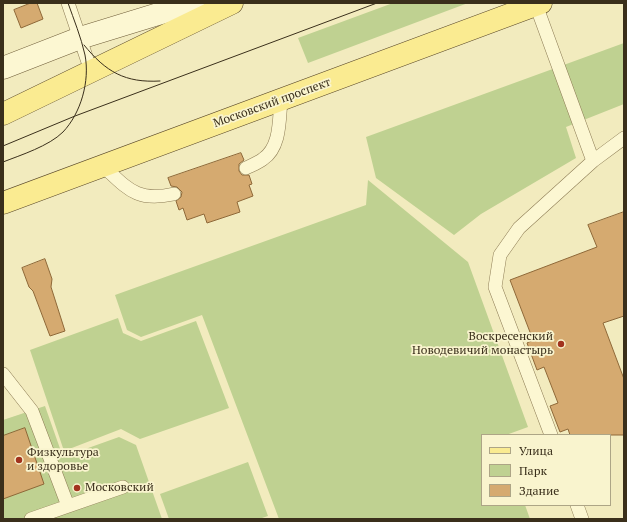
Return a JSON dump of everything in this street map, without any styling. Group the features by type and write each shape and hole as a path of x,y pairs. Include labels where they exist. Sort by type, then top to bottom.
{"main road":[{"path":"3,114 232,3"},
{"name":"Московский проспект","path":"3,203 539,4"}],"street":[{"path":"3,68 80,38 194,3"}],"lane":[{"path":"68,3 91,71"},
{"path":"539,4 593,161"},
{"path":"246,168 264,159 272,150 278,135 281,100"},
{"path":"551,434 495,287 500,255 519,228 593,161 624,138"},
{"path":"104,166 129,190 147,197 158,198 174,194"},
{"path":"3,374 32,410 68,506"},
{"path":"32,519 123,487"},
{"path":"577,506 582,519"}],"green space":[{"path":"393,3 468,3 308,63 298,38"},
{"path":"624,43 624,104 566,127 576,158 481,214 454,235 376,178 366,137"},
{"path":"368,180 468,262 528,427 509,434 481,434 481,506 525,506 530,519 279,519 202,315 141,337 127,330 115,295 366,205"},
{"path":"118,318 123,333 141,341 196,321 229,408 140,439 121,429 64,451 30,350"},
{"name":"Московский","path":"45,406 63,457 119,437 136,445 162,519 3,519 3,420"},
{"path":"248,462 268,516 259,519 169,519 160,494"}],"building":[{"path":"31,3 37,3 43,19 21,28 14,10"},
{"path":"241,153 244,160 239,164 239,171 242,175 249,175 252,184 249,185 253,196 237,202 240,212 207,223 204,214 187,220 183,208 179,210 176,201 181,197 182,192 177,187 171,186 168,178"},
{"path":"624,212 624,316 603,323 624,379 624,435 570,434 568,429 560,432 550,406 558,403 544,367 537,370 527,343 533,340 510,280 597,247 588,225"},
{"path":"45,259 52,279 51,287 65,331 50,336 33,291 29,287 22,268"},
{"name":"Физкультура и здоровье","path":"25,428 44,484 3,499 3,436"}],"tram line":[{"path":"3,162 50,142 63,132 75,116 83,96 86,65 82,42 68,3"},
{"path":"3,146 75,116 377,3"},
{"path":"84,45 100,62 117,74 136,80 160,81"}],"place":[{"name":"Воскресенский Новодевичий монастырь","path":"561,344"},
{"name":"Физкультура и здоровье","path":"19,460"},
{"name":"Московский","path":"77,488"}]}
